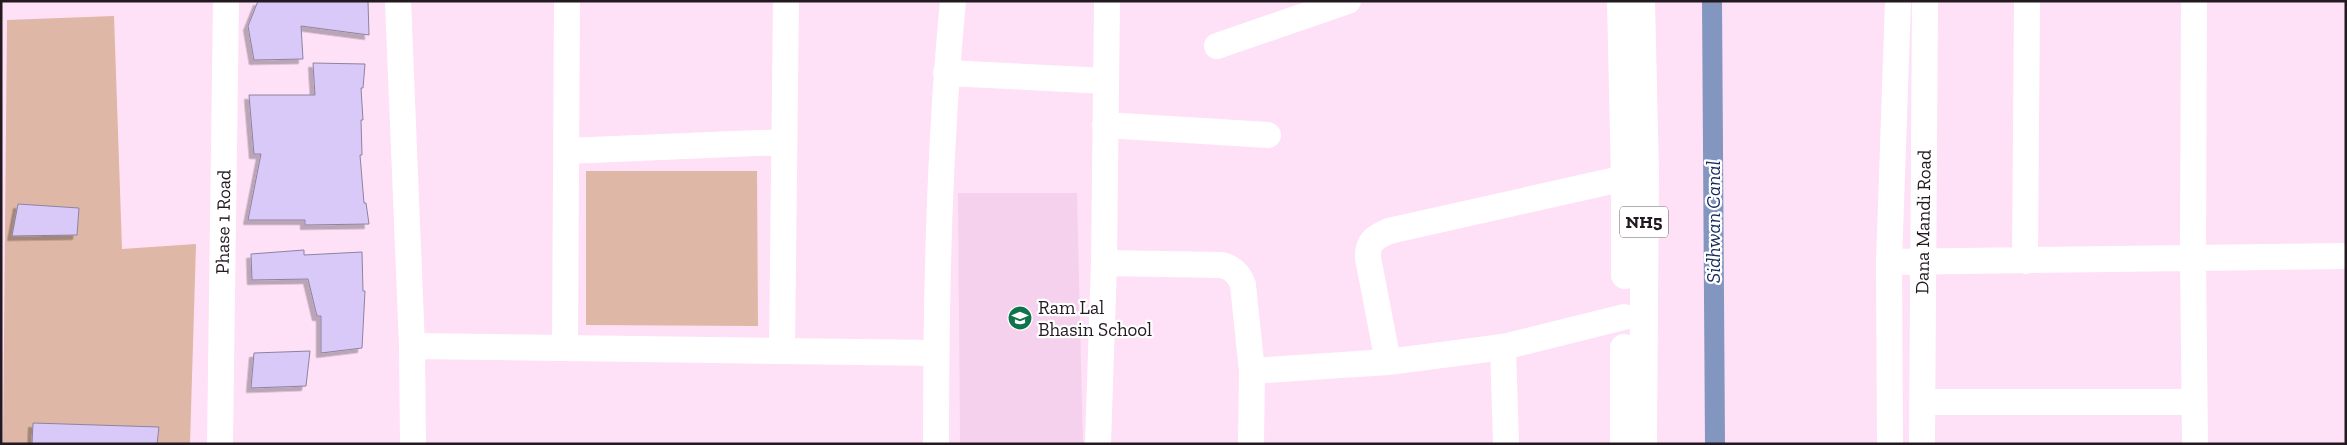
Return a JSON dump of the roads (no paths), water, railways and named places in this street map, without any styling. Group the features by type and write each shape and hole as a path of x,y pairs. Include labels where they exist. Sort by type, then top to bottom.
{"highway":[{"name":"NH5","path":"1622,1 1625,178 1624,444"},
{"name":"NH5","path":"1641,1 1645,173 1643,444"}],"street":[{"name":"Phase 1 Road","path":"220,444 226,1"},
{"path":"398,1 412,346 413,444"},
{"path":"565,348 567,1"},
{"path":"782,351 786,1"},
{"path":"936,444 936,354 946,73 953,1"},
{"path":"1098,444 1104,262 1107,1"},
{"path":"1217,46 1348,1"},
{"path":"1890,444 1889,262 1898,1"},
{"name":"Dana Mandi Road","path":"1922,444 1925,1"},
{"path":"2025,261 2027,1"},
{"path":"2194,1 2193,259 2195,444"},
{"path":"946,73 1106,81"},
{"path":"1106,125 1268,135"},
{"path":"566,151 784,142"},
{"path":"1388,362 1368,258 1368,250 1372,240 1389,231 1625,178"},
{"path":"1889,262 2346,256"},
{"path":"1104,262 1222,265 1237,272 1243,285 1252,371 1251,444"},
{"path":"1252,371 1388,362 1503,347 1624,317"},
{"path":"412,346 936,354"},
{"path":"1503,347 1506,444"},
{"path":"1922,402 2194,402"}],"waterway":[{"name":"Sidhwan Canal","path":"1712,1 1715,444"}],"place":[{"name":"Ram Lal Bhasin School","path":"1020,318"}]}
